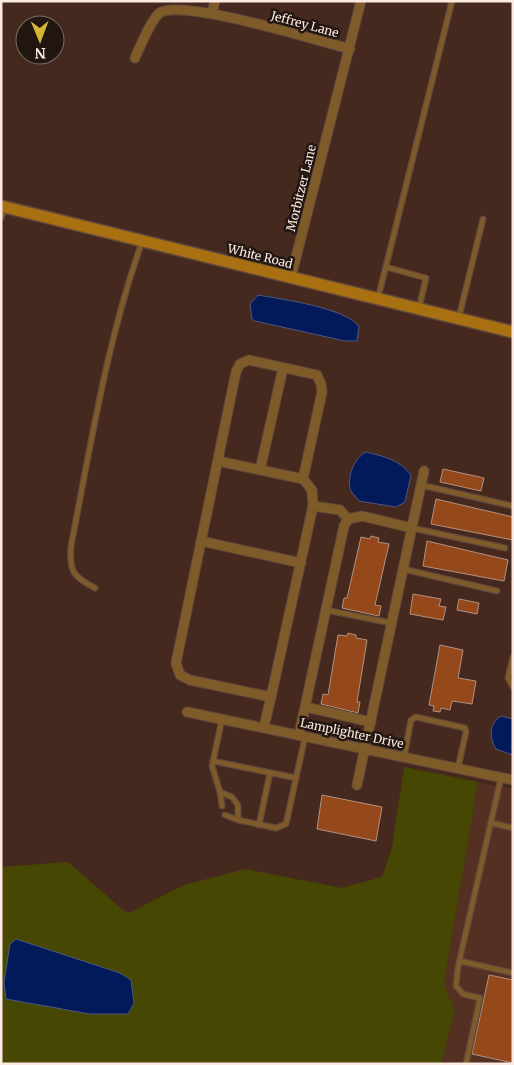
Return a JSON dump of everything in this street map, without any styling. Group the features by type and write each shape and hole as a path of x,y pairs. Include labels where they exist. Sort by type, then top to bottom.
{"street":[{"path":"212,13 214,1"},
{"name":"Morbitzer Lane","path":"291,277 361,1"},
{"name":"Jeffrey Lane","path":"135,58 154,19 159,13 180,8 212,13 350,49"},
{"name":"White Road","path":"3,206 513,332"},
{"path":"271,697 190,680 180,675 176,663 236,372 240,364 248,360 317,375 322,392 303,479"},
{"path":"260,470 283,368"},
{"path":"218,461 303,479 312,490 313,506 264,727"},
{"path":"357,785 424,471"},
{"path":"313,506 340,510 348,519"},
{"path":"302,735 306,707 344,526 348,519 362,516 412,528"},
{"path":"201,542 301,563"},
{"path":"306,707 370,722"},
{"name":"Lamplighter Drive","path":"187,712 513,780"}],"lane":[{"path":"378,299 452,1"},
{"path":"1,218 3,206"},
{"path":"458,319 482,220"},
{"path":"95,588 82,582 73,573 70,562 71,546 102,392 129,279 142,241"},
{"path":"386,267 426,278 418,309"},
{"path":"421,486 513,506"},
{"path":"412,528 505,548"},
{"path":"403,569 497,591"},
{"path":"326,610 391,623"},
{"path":"513,657 508,678 513,687"},
{"path":"404,757 411,720 416,717 465,728 466,732 458,768"},
{"path":"222,719 212,766 222,806"},
{"path":"225,815 238,820 276,828 286,824 296,778 302,735"},
{"path":"213,761 296,778"},
{"path":"259,825 270,772"},
{"path":"466,1064 480,998 463,994 456,986 501,778"},
{"path":"220,792 232,798 238,805 238,820"},
{"path":"491,823 513,828"},
{"path":"460,961 513,974"}],"shaded area":[{"path":"258,295 313,305 352,320 359,327 357,341 345,341 255,321 252,319 250,304"},
{"path":"366,452 396,462 411,475 405,502 396,507 359,501 351,491 350,475 352,469 358,459"},
{"path":"501,716 513,719 513,755 496,749 492,740 492,727"},
{"path":"404,767 478,782 444,984 455,1011 441,1064 1,1064 1,867 68,862 124,911 129,913 184,885 245,869 342,888 382,877 392,848","holes":["10,944 120,973 131,980 134,1003 9,952"]},
{"path":"478,782 513,789 513,1064 441,1064 455,1011 443,984"},
{"path":"16,939 120,973 131,980 134,1003 128,1014 90,1014 6,999 4,982 10,944"}],"building":[{"path":"443,469 484,478 481,491 440,482"},
{"path":"436,499 513,517 513,540 431,524"},
{"path":"371,536 379,538 378,542 389,544 375,605 381,606 379,616 342,608 344,598 347,598 361,537 370,539"},
{"path":"427,541 508,560 504,581 423,566"},
{"path":"413,594 441,599 439,606 446,607 443,620 410,614"},
{"path":"459,599 479,603 477,614 457,610"},
{"path":"348,633 356,635 356,638 367,640 357,702 360,702 358,713 321,704 323,694 328,695 338,635 347,636"},
{"path":"440,645 463,650 458,678 476,681 472,704 452,701 450,710 441,708 440,712 433,711 434,706 429,705"},
{"path":"322,795 382,807 376,841 317,829"},
{"path":"489,975 513,980 513,1063 472,1054"}]}
